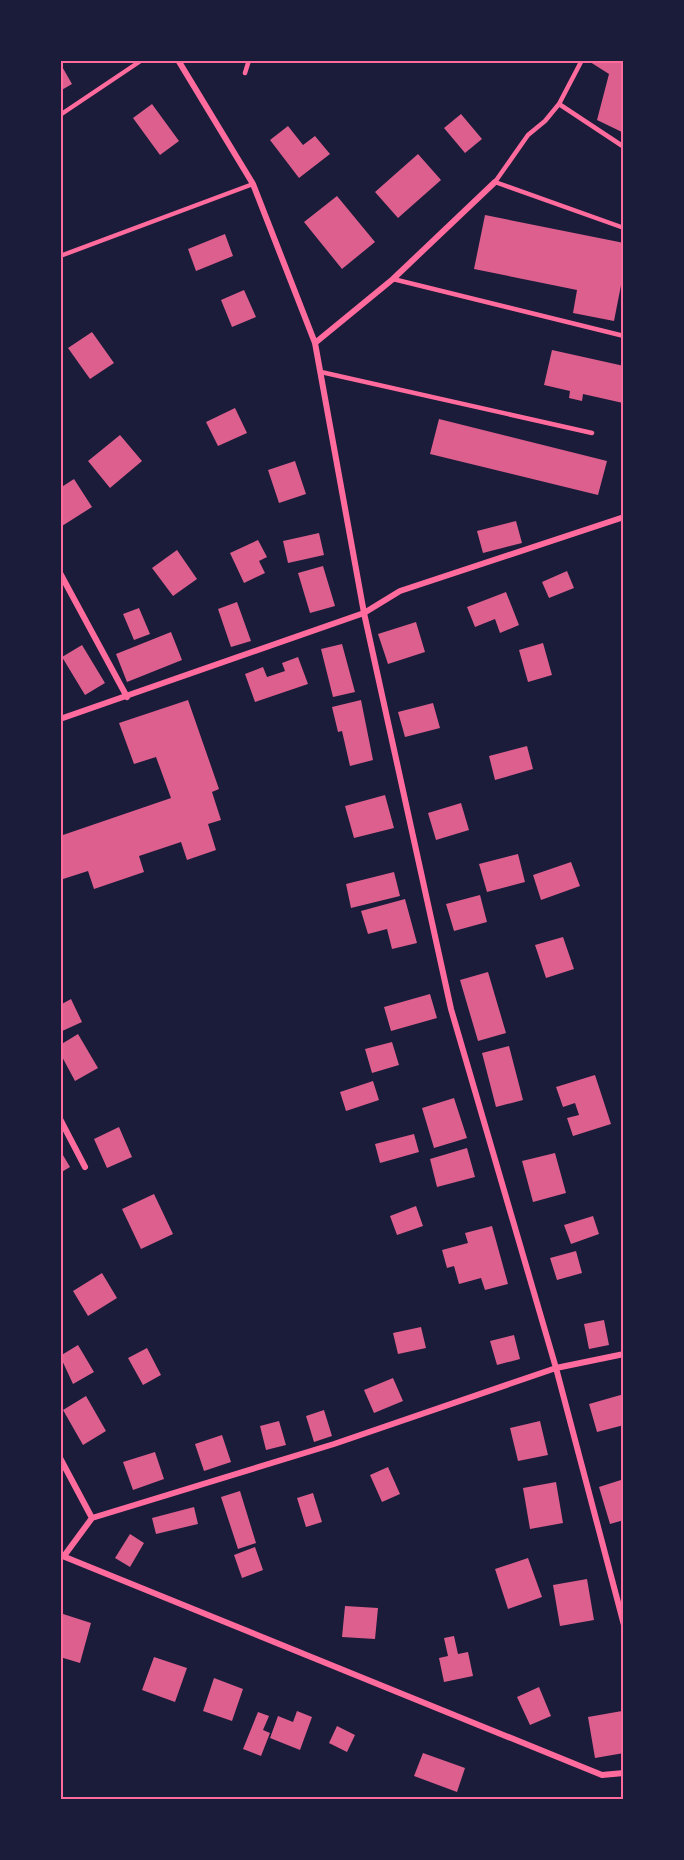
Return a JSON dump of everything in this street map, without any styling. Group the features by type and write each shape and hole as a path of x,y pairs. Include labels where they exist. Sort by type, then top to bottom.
{"street":[{"path":"178,60 253,184 315,342 364,613 451,1009 556,1368 624,1626"},
{"path":"315,342 393,279 495,183"},
{"path":"60,719 364,613 400,591 624,517"},
{"path":"60,573 127,697"},
{"path":"60,1119 85,1167"},
{"path":"624,1354 556,1368 334,1444 92,1518 62,1556 602,1775 624,1773"},
{"path":"60,1458 92,1518"}],"lane":[{"path":"60,115 142,60"},
{"path":"245,73 249,60"},
{"path":"582,60 559,104 545,121 528,135 495,183 624,228"},
{"path":"559,104 624,147"},
{"path":"60,256 253,184"},
{"path":"393,279 624,336"},
{"path":"321,372 592,434"}],"building":[{"path":"587,60 624,60 624,133 597,120 609,74"},
{"path":"60,63 72,84 60,91"},
{"path":"152,104 179,141 160,155 133,118"},
{"path":"461,114 482,139 465,153 444,128"},
{"path":"288,126 303,145 315,136 330,154 299,178 270,140"},
{"path":"418,154 441,180 398,218 375,192"},
{"path":"337,196 375,242 342,269 304,222"},
{"path":"485,215 624,243 624,270 614,321 573,313 577,290 474,269"},
{"path":"225,234 233,256 196,271 188,249"},
{"path":"244,290 256,317 232,327 221,300"},
{"path":"92,332 114,363 90,379 68,348"},
{"path":"552,350 624,366 623,403 583,394 582,401 569,398 570,391 544,385"},
{"path":"235,408 247,433 218,446 206,422"},
{"path":"439,419 607,461 598,495 430,454"},
{"path":"120,435 142,461 110,488 88,461"},
{"path":"295,461 306,494 279,503 268,470"},
{"path":"74,479 92,507 62,526 60,488"},
{"path":"516,521 522,543 483,553 477,531"},
{"path":"319,533 324,555 288,563 283,541"},
{"path":"258,540 267,557 259,561 265,573 244,583 230,553"},
{"path":"177,550 197,579 173,596 152,568"},
{"path":"323,566 335,606 310,613 298,573"},
{"path":"567,571 574,588 549,598 542,582"},
{"path":"506,592 519,625 500,633 495,619 475,627 467,607"},
{"path":"237,602 251,641 231,647 218,609"},
{"path":"139,608 150,634 134,640 123,614"},
{"path":"416,622 425,652 388,664 378,634"},
{"path":"171,632 182,660 127,682 116,654"},
{"path":"543,643 552,675 528,682 519,650"},
{"path":"342,644 355,692 333,697 321,649"},
{"path":"82,645 105,683 85,695 62,657"},
{"path":"298,657 308,684 255,702 245,674 263,667 267,677 285,671 282,663"},
{"path":"188,700 219,789 212,792 221,820 208,824 216,850 187,860 181,842 139,856 144,872 94,889 88,871 60,880 60,836 171,798 156,757 134,764 119,723"},
{"path":"361,700 373,760 350,766 342,731 338,732 332,707"},
{"path":"433,703 440,728 405,737 398,712"},
{"path":"527,746 533,769 495,780 489,756"},
{"path":"385,795 394,828 354,838 345,806"},
{"path":"461,803 469,830 436,840 428,813"},
{"path":"518,854 525,882 487,892 479,864"},
{"path":"571,862 580,886 541,900 533,875"},
{"path":"394,872 400,896 351,908 346,884"},
{"path":"480,895 487,922 454,931 446,904"},
{"path":"405,899 417,943 392,949 387,929 368,934 361,911"},
{"path":"563,937 574,969 546,978 535,945"},
{"path":"488,972 506,1033 478,1041 460,980"},
{"path":"430,994 437,1018 391,1031 384,1007"},
{"path":"71,999 82,1022 60,1032 60,1005"},
{"path":"78,1034 98,1068 75,1081 60,1053 60,1045"},
{"path":"392,1042 399,1065 372,1073 365,1049"},
{"path":"509,1046 523,1100 496,1107 482,1053"},
{"path":"595,1075 611,1124 573,1136 567,1118 579,1115 575,1103 563,1107 556,1087"},
{"path":"373,1081 379,1100 346,1111 340,1092"},
{"path":"454,1098 467,1138 434,1148 422,1108"},
{"path":"119,1127 132,1157 107,1168 94,1139"},
{"path":"414,1134 419,1152 380,1163 375,1144"},
{"path":"467,1148 475,1177 437,1187 430,1159"},
{"path":"60,1150 70,1167 60,1173"},
{"path":"555,1153 566,1193 533,1202 522,1161"},
{"path":"154,1194 173,1234 141,1249 122,1209"},
{"path":"416,1206 423,1226 397,1235 390,1216"},
{"path":"593,1216 599,1234 571,1244 564,1225"},
{"path":"492,1226 508,1284 485,1290 481,1278 459,1284 454,1266 447,1268 442,1250 468,1243 465,1233"},
{"path":"576,1251 582,1273 557,1280 550,1258"},
{"path":"102,1273 117,1298 88,1316 73,1291"},
{"path":"604,1320 609,1345 589,1349 584,1324"},
{"path":"421,1327 426,1348 398,1354 393,1333"},
{"path":"514,1335 520,1359 497,1365 490,1341"},
{"path":"78,1345 94,1372 73,1384 60,1356"},
{"path":"147,1348 161,1375 143,1385 128,1358"},
{"path":"393,1378 403,1401 374,1413 364,1390"},
{"path":"624,1394 624,1425 597,1432 589,1404"},
{"path":"86,1396 106,1431 83,1445 63,1410"},
{"path":"324,1410 332,1436 314,1442 306,1416"},
{"path":"279,1421 286,1445 266,1450 260,1426"},
{"path":"540,1421 548,1455 518,1461 510,1428"},
{"path":"222,1435 231,1462 204,1471 195,1444"},
{"path":"155,1452 164,1479 133,1490 123,1462"},
{"path":"388,1467 400,1494 382,1502 370,1475"},
{"path":"624,1479 624,1520 610,1524 599,1487"},
{"path":"556,1482 563,1523 530,1529 523,1488"},
{"path":"240,1491 256,1543 238,1549 221,1497"},
{"path":"313,1493 322,1522 306,1527 297,1498"},
{"path":"194,1507 198,1524 156,1534 152,1518"},
{"path":"130,1534 144,1543 130,1567 115,1558"},
{"path":"255,1547 263,1570 242,1578 234,1555"},
{"path":"528,1558 542,1597 508,1609 495,1569"},
{"path":"587,1579 594,1620 560,1626 553,1585"},
{"path":"345,1606 378,1608 375,1639 342,1637"},
{"path":"60,1613 91,1623 80,1663 60,1657"},
{"path":"454,1636 458,1654 468,1652 473,1676 444,1682 439,1658 448,1656 444,1638"},
{"path":"154,1657 187,1668 175,1702 142,1690"},
{"path":"214,1678 243,1689 232,1721 203,1711"},
{"path":"539,1687 551,1716 530,1725 517,1697"},
{"path":"297,1711 312,1717 300,1750 270,1738 278,1716 293,1722"},
{"path":"622,1711 624,1753 595,1758 588,1717"},
{"path":"258,1712 269,1716 263,1730 270,1733 261,1756 243,1749"},
{"path":"337,1726 355,1735 347,1752 329,1743"},
{"path":"423,1753 465,1768 457,1792 414,1776"}]}
